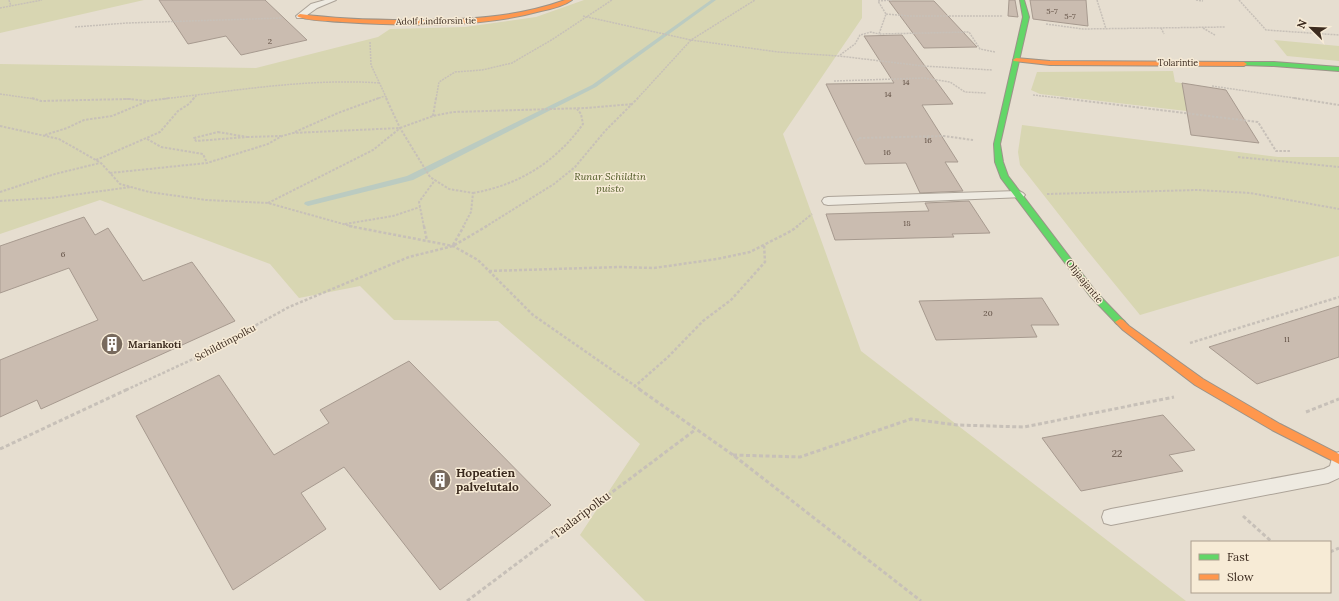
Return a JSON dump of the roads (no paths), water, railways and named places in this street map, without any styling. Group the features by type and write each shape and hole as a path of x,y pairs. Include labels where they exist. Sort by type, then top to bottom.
{"street":[{"name":"Adolf Lindforsin tie","path":"300,16 328,21 456,23 496,19 549,8 570,0"},
{"name":"Ohjaajantie","path":"1022,0 1026,17 997,144 999,162 1004,176 1094,294 1126,328 1205,386 1276,427 1339,458"},
{"name":"Tolarintie","path":"1016,60 1050,62 1274,64 1339,69"}],"lane":[{"path":"300,16 320,1 332,0"},
{"path":"828,201 1019,195"},
{"path":"1111,517 1328,476 1338,470 1339,458"}],"waterway":[{"path":"308,204 410,178 594,86 714,0"}],"place":[{"name":"Mariankoti","path":"112,344"},
{"name":"Hopeatien palvelutalo","path":"440,480"}],"park label":[{"name":"Runar Schildtin puisto","path":"610,182"}]}
